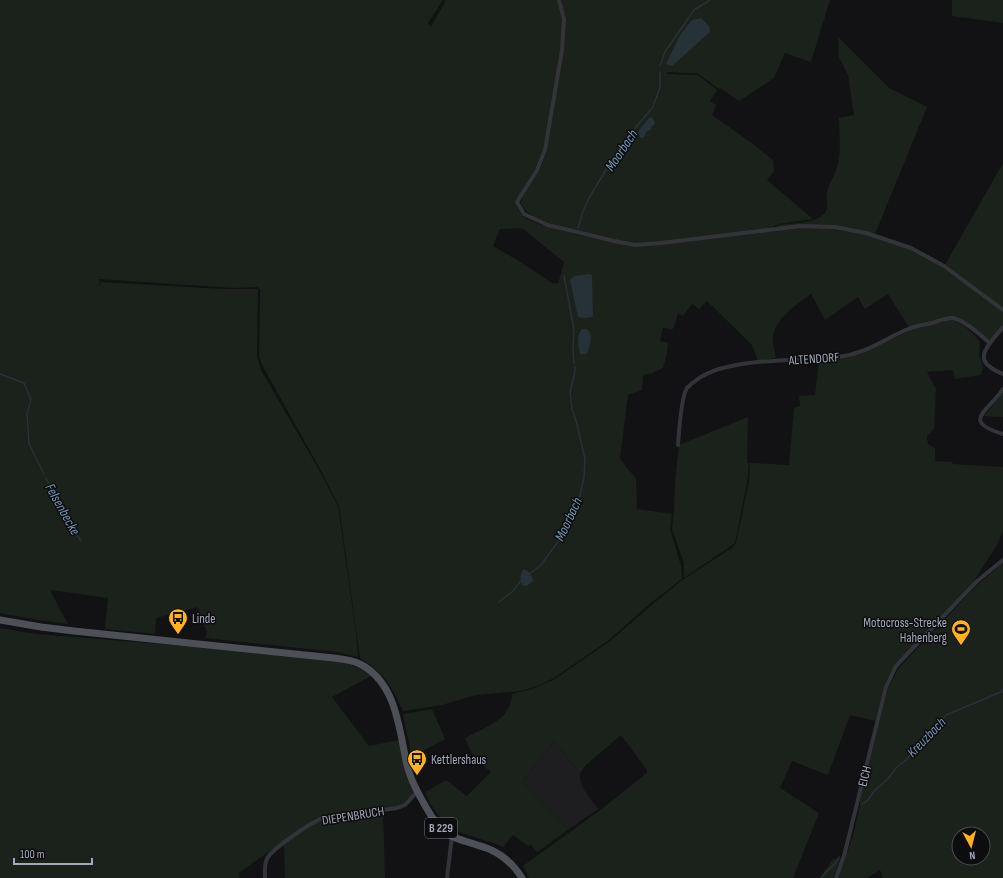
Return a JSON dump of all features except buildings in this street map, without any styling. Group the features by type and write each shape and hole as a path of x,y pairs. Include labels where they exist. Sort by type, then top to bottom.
{"main road":[{"name":"B 229","path":"0,620 21,624 144,639 298,654 345,660 359,664 370,672 381,684 393,704 399,723 408,766 417,792 434,820 452,836 498,852 512,863 522,878"}],"street":[{"path":"559,0 564,18 562,50 546,150 537,170 517,202 524,214 548,225 635,245 800,226 835,227 866,233 910,248 944,266 1003,310"},
{"name":"ALTENDORF","path":"678,445 684,398 687,389 694,381 706,373 715,370 755,362 819,359 859,353 909,329 949,319 962,321 990,343"},
{"path":"1003,327 984,351 985,361 989,366 1003,374"},
{"path":"1003,389 984,410 981,420 985,428 1003,434"},
{"name":"EICH","path":"836,878 844,856 884,694 896,666 976,582 1003,560"},
{"name":"DIEPENBRUCH","path":"265,878 266,862 270,854 313,822 323,818 397,808 405,805 417,792"},
{"path":"448,878 452,836"}],"shaded area":[{"path":"0,0 443,0 428,23 431,27 446,0 557,0 563,25 562,54 545,146 537,165 516,203 518,209 525,218 539,224 582,236 635,246 717,238 800,227 834,228 866,234 910,249 944,267 1003,311 1003,325 990,342 955,318 909,327 888,294 865,309 858,297 825,320 811,294 787,313 777,325 773,339 776,358 758,361 752,345 707,301 699,309 692,304 683,316 678,314 673,329 663,328 660,341 668,343 663,368 643,375 642,390 628,395 620,458 636,478 637,509 672,514 670,529 681,566 682,579 652,602 609,640 554,678 540,685 521,691 476,695 442,705 403,711 386,680 368,663 360,658 339,506 259,357 260,290 258,287 234,288 99,279 100,286 101,282 223,289 258,289 257,357 262,372 318,468 338,506 356,632 358,657 337,652 205,638 207,633 198,607 156,618 155,634 105,629 108,598 50,590 68,624 0,613","holes":["522,228 564,262 558,284 552,283 493,246 500,229"]},
{"path":"561,0 830,0 811,62 785,53 774,78 739,101 697,73 668,72 667,74 698,75 717,90 710,101 716,105 712,115 773,160 774,171 767,180 813,219 778,224 769,229 654,243 632,243 588,234 538,219 528,213 521,203 523,196 542,165 546,153 561,65 565,16"},
{"path":"952,0 1003,0 1003,23 952,16"},
{"path":"701,18 709,26 710,32 672,66 666,64 680,35 692,20"},
{"path":"838,37 889,88 927,107 875,234 835,226 775,228 778,225 802,223 813,220 823,215 827,210 827,192 839,158 839,118 854,115 848,75 839,57"},
{"path":"652,117 655,123 650,130 646,132 644,137 641,138 637,133 649,118"},
{"path":"1003,163 1003,309 945,265"},
{"path":"592,275 593,317 578,317 570,280 574,276"},
{"path":"952,320 961,324 980,341 979,355 983,367 981,375 955,379 953,370 927,372 936,389 934,429 927,436 928,444 935,448 935,461 952,462 953,464 1003,467 1003,531 997,545 974,581 895,665 886,681 875,721 850,715 828,775 792,761 780,788 819,813 793,878 529,878 523,866 599,811 647,773 647,770 621,735 586,765 580,773 554,741 522,782 568,830 537,852 530,844 528,846 513,835 503,847 458,831 440,818 425,792 446,780 467,796 491,772 475,757 465,738 496,722 511,703 512,694 532,689 555,679 610,641 681,581 733,547 736,543 749,482 750,463 789,465 794,408 800,406 799,396 815,395 819,360 859,354 911,330"},
{"path":"582,329 587,329 591,338 587,354 580,354 579,351 578,338"},
{"path":"1003,393 1003,417 984,416"},
{"path":"748,417 747,463 749,463 747,483 735,543 684,578 684,563 672,529 679,445"},
{"path":"1003,563 1003,878 883,878 880,870 867,878 838,878 855,827 861,796 888,688 899,668 976,586"},
{"path":"524,569 529,572 533,579 533,581 527,586 522,585 520,577"},
{"path":"0,628 37,634 297,655 344,662 363,670 371,676 332,697 369,746 399,740 416,792 401,806 316,818 239,873 240,878 0,878"},
{"path":"432,709 445,739 412,757 403,714"},
{"path":"554,741 580,773 580,780 584,790 598,809 568,830 522,782"},
{"path":"383,811 385,878 285,878 284,845 292,838 322,819"},
{"path":"841,858 833,878 820,878 833,859"}],"waterway":[{"name":"Moorbach","path":"660,66 665,52 694,10 710,0"},
{"name":"Moorbach","path":"578,228 589,198 610,163 625,140 653,107 660,87 660,72"},
{"name":"Moorbach","path":"564,276 574,329 574,363"},
{"name":"Moorbach","path":"528,575 541,565 557,543 580,495 584,478 585,459 572,409 570,392 575,367"},
{"name":"Felsenbecke","path":"0,374 24,383 31,400 27,414 29,444 44,474"},
{"name":"Felsenbecke","path":"46,478 64,514 81,541"},
{"name":"Moorbach","path":"499,602 513,591 521,581"},
{"name":"Kreuzbach","path":"862,804 868,800 874,791 907,759 919,743 931,733 946,715 1001,692 1003,689"},
{"name":"Kreuzbach","path":"821,878 835,864 839,857"}],"place":[{"name":"Linde","path":"178,635"},
{"name":"Motocross-Strecke Hahenberg","path":"961,646"},
{"name":"Kettlershaus","path":"417,776"}]}
